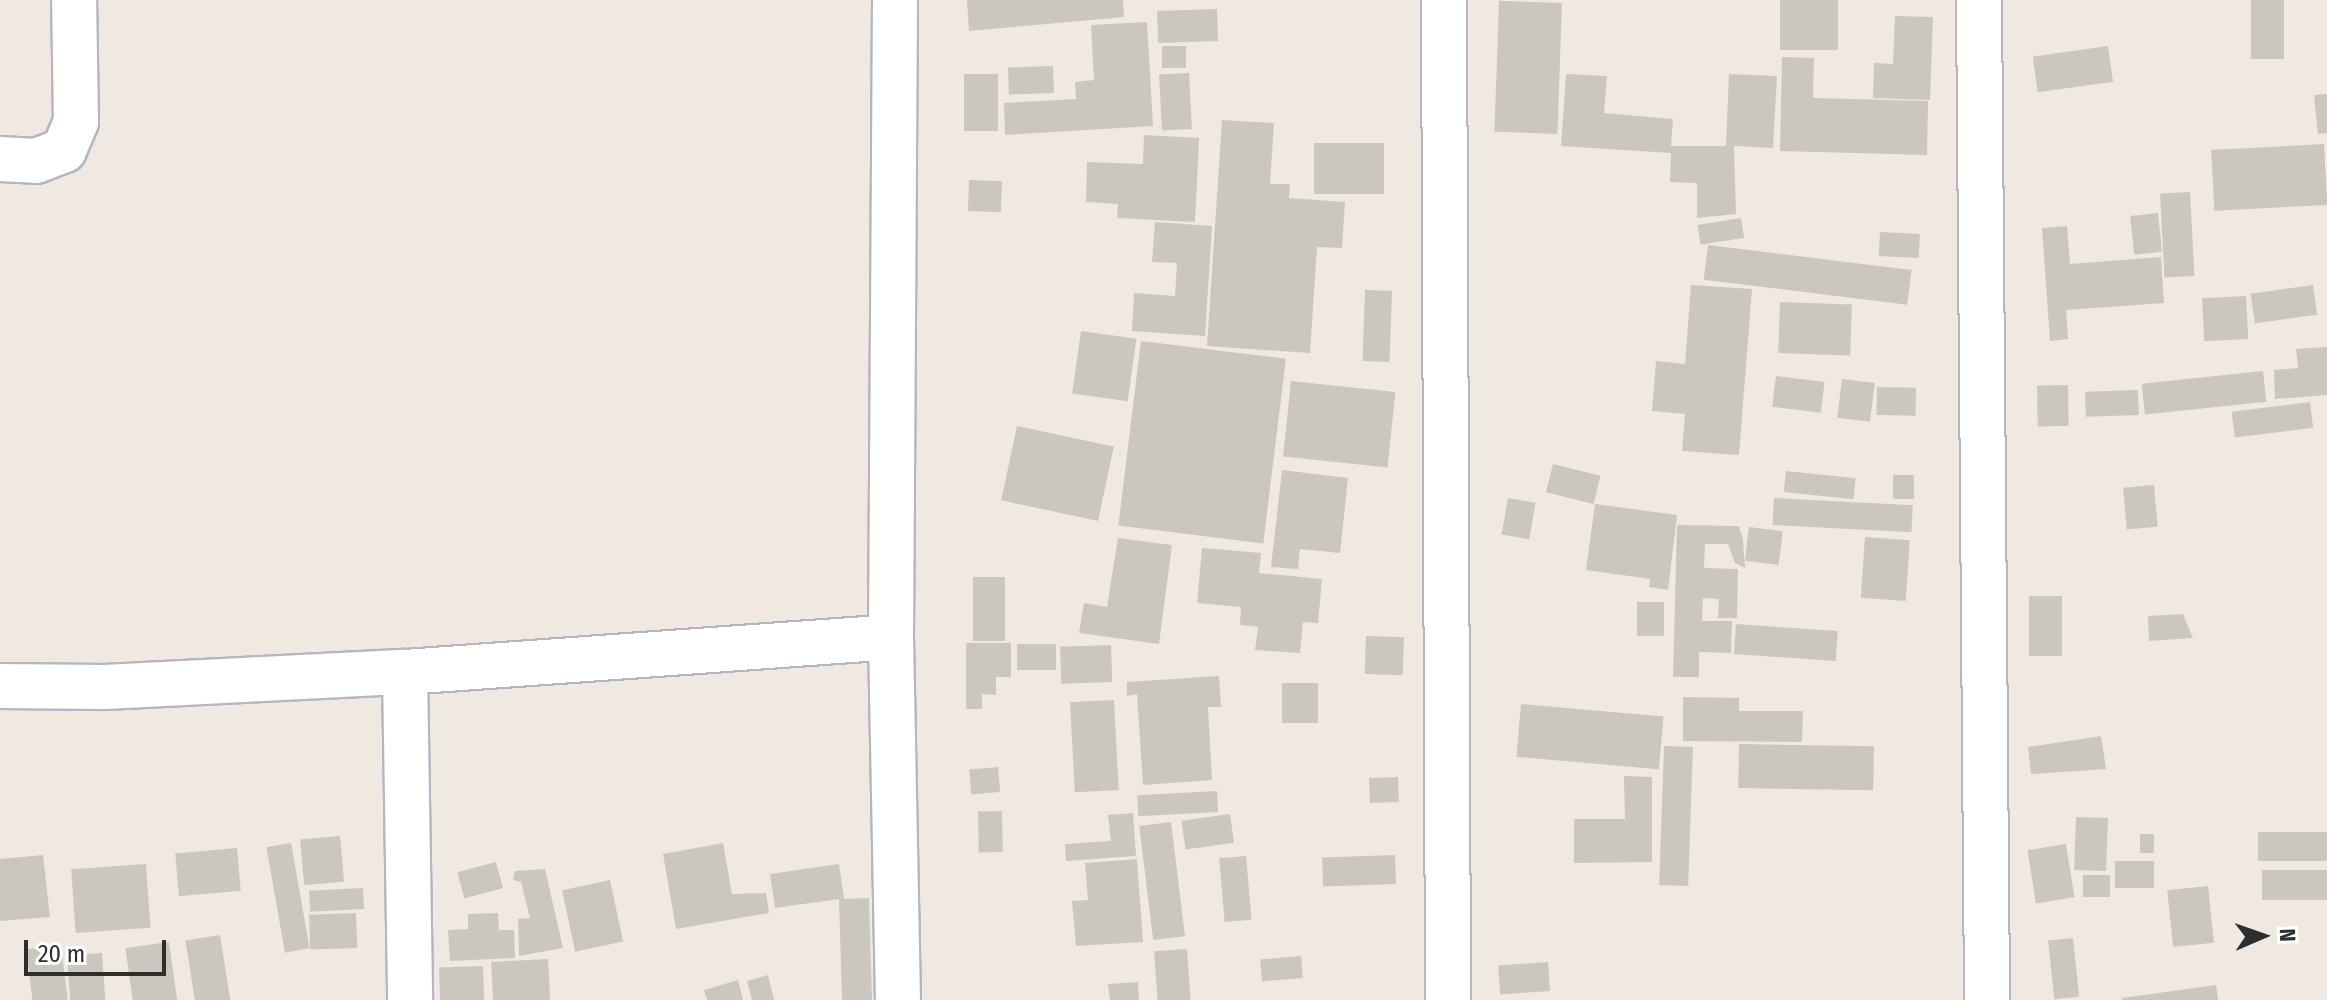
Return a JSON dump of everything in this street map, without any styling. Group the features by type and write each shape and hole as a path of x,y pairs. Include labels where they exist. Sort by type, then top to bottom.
{"street":[{"path":"0,159 36,161 64,150 76,122 74,0"},
{"path":"895,0 891,637 898,1000"},
{"path":"1444,0 1448,1000"},
{"path":"1979,0 1987,1000"},
{"path":"0,686 105,687 405,672 891,637"},
{"path":"405,672 410,1000"}],"building":[{"path":"967,0 1123,0 1124,17 969,31"},
{"path":"1780,0 1838,0 1838,50 1780,50"},
{"path":"2251,0 2284,0 2284,59 2251,59"},
{"path":"1499,1 1562,3 1557,134 1494,132"},
{"path":"1217,9 1218,41 1158,43 1157,11"},
{"path":"1895,16 1933,17 1930,100 1873,98 1874,63 1893,64"},
{"path":"1147,22 1153,126 1005,135 1004,103 1076,99 1075,82 1094,80 1091,25"},
{"path":"1162,46 1186,46 1186,68 1162,68"},
{"path":"2108,46 2113,82 2038,92 2033,57"},
{"path":"1782,57 1814,58 1813,98 1928,101 1927,155 1780,151"},
{"path":"1053,66 1054,93 1009,95 1008,68"},
{"path":"1189,73 1192,129 1162,130 1159,75"},
{"path":"964,74 998,74 998,131 964,131"},
{"path":"1566,74 1607,76 1604,113 1673,119 1671,146 1726,146 1729,74 1777,76 1773,148 1734,146 1736,214 1697,218 1697,183 1670,182 1671,153 1561,146"},
{"path":"2327,94 2327,133 2318,134 2314,95"},
{"path":"1222,120 1274,123 1270,184 1290,184 1289,198 1345,202 1342,248 1317,247 1310,353 1207,346"},
{"path":"1144,135 1199,138 1195,222 1117,218 1118,204 1086,202 1087,162 1143,164"},
{"path":"1314,143 1384,143 1384,194 1314,194"},
{"path":"2324,144 2327,205 2214,211 2211,150"},
{"path":"969,180 1002,181 1001,212 968,211"},
{"path":"2190,192 2194,276 2164,277 2160,194"},
{"path":"2158,213 2162,252 2134,255 2130,216"},
{"path":"1741,218 1744,238 1701,245 1698,225"},
{"path":"1155,222 1212,226 1205,336 1132,331 1134,293 1175,296 1177,263 1152,262"},
{"path":"2067,226 2070,264 2161,257 2164,303 2066,310 2068,339 2050,341 2042,228"},
{"path":"1880,232 1920,234 1919,258 1879,256"},
{"path":"1708,245 1911,270 1907,305 1704,280"},
{"path":"1691,285 1752,289 1739,455 1682,451 1685,414 1652,411 1656,361 1685,364"},
{"path":"2313,285 2317,315 2255,323 2251,294"},
{"path":"1365,290 1392,291 1390,362 1363,361"},
{"path":"2246,296 2248,339 2204,341 2202,298"},
{"path":"1780,302 1852,305 1850,355 1778,353"},
{"path":"1081,331 1136,339 1128,401 1072,393"},
{"path":"1141,341 1286,359 1263,543 1118,526"},
{"path":"2327,347 2327,395 2275,399 2274,370 2298,368 2296,349"},
{"path":"2263,371 2266,402 2145,415 2142,384"},
{"path":"1776,376 1825,382 1821,413 1772,407"},
{"path":"1842,379 1875,383 1870,422 1837,418"},
{"path":"1291,381 1395,392 1387,468 1283,457"},
{"path":"2068,385 2069,426 2038,427 2037,386"},
{"path":"1877,387 1916,388 1916,416 1877,415"},
{"path":"2138,390 2139,415 2086,417 2085,392"},
{"path":"2310,402 2313,428 2235,437 2232,412"},
{"path":"1017,426 1114,447 1098,521 1001,500"},
{"path":"1553,464 1601,476 1594,504 1546,492"},
{"path":"1282,470 1348,478 1340,553 1300,549 1298,569 1271,567"},
{"path":"1786,471 1856,478 1853,499 1784,492"},
{"path":"1893,475 1914,475 1914,499 1893,499"},
{"path":"2154,485 2158,527 2127,530 2123,488"},
{"path":"1508,498 1536,503 1529,539 1502,534"},
{"path":"1774,498 1913,505 1911,532 1773,525"},
{"path":"1595,504 1677,515 1668,590 1649,587 1650,579 1586,570"},
{"path":"1677,525 1739,526 1743,539 1745,568 1735,563 1728,544 1705,544 1704,568 1738,569 1737,618 1718,618 1719,599 1703,598 1702,621 1732,621 1731,653 1699,652 1699,677 1673,677"},
{"path":"1749,527 1783,531 1779,565 1745,561"},
{"path":"1865,537 1910,540 1906,601 1861,598"},
{"path":"1118,538 1172,545 1159,644 1079,633 1084,603 1107,607"},
{"path":"1202,548 1261,553 1259,573 1322,579 1318,623 1303,622 1300,653 1255,650 1258,627 1240,625 1241,607 1197,603"},
{"path":"973,577 1005,577 1005,641 973,641"},
{"path":"2029,596 2062,596 2062,656 2029,656"},
{"path":"1637,602 1664,602 1664,636 1637,636"},
{"path":"2183,614 2193,638 2149,641 2148,616"},
{"path":"1736,624 1838,631 1836,661 1734,654"},
{"path":"1366,636 1404,637 1403,675 1365,674"},
{"path":"966,643 1011,643 1011,677 996,677 996,695 982,694 982,709 966,709"},
{"path":"1017,644 1056,644 1056,670 1017,670"},
{"path":"1111,645 1112,682 1061,684 1060,647"},
{"path":"1219,676 1221,707 1208,707 1212,780 1143,785 1137,694 1127,696 1127,682"},
{"path":"1282,683 1318,683 1318,723 1282,723"},
{"path":"1683,697 1739,698 1739,711 1803,711 1802,742 1683,741"},
{"path":"1114,700 1119,790 1075,792 1070,702"},
{"path":"1521,704 1663,716 1659,769 1516,757"},
{"path":"2101,736 2106,769 2031,774 2028,747"},
{"path":"1739,744 1874,746 1873,790 1738,788"},
{"path":"1664,746 1693,747 1688,886 1659,885"},
{"path":"998,767 1000,792 971,794 969,770"},
{"path":"1624,776 1652,777 1652,862 1574,863 1574,819 1625,819"},
{"path":"1398,777 1399,802 1370,803 1369,778"},
{"path":"1217,791 1218,812 1138,816 1137,795"},
{"path":"978,811 1002,811 1003,852 979,852"},
{"path":"1133,813 1136,856 1066,861 1065,844 1111,841 1108,815"},
{"path":"1230,814 1234,843 1186,850 1181,821"},
{"path":"2076,817 2108,818 2106,871 2074,870"},
{"path":"1171,822 1185,936 1153,940 1139,826"},
{"path":"2258,832 2327,832 2327,861 2258,861"},
{"path":"2140,834 2154,834 2154,853 2140,853"},
{"path":"340,836 344,882 304,885 300,839"},
{"path":"291,843 310,948 285,953 266,847"},
{"path":"723,843 732,894 766,893 769,913 676,929 663,854"},
{"path":"2066,844 2074,897 2036,903 2027,850"},
{"path":"237,848 241,891 179,896 175,853"},
{"path":"43,855 50,917 0,921 0,859"},
{"path":"1395,855 1396,884 1323,887 1322,858"},
{"path":"1246,856 1252,920 1225,922 1219,858"},
{"path":"1137,859 1143,942 1076,946 1072,901 1088,900 1085,863"},
{"path":"2115,861 2154,861 2154,888 2115,888"},
{"path":"496,862 503,888 464,898 457,872"},
{"path":"146,864 150,928 76,933 71,869"},
{"path":"839,864 844,899 869,898 872,1000 842,1000 839,899 775,908 770,874"},
{"path":"545,869 563,948 519,956 518,919 530,918 521,882 513,880 515,871"},
{"path":"2262,870 2327,870 2327,900 2262,900"},
{"path":"2083,875 2110,875 2110,897 2083,897"},
{"path":"610,880 623,942 575,952 562,890"},
{"path":"2208,886 2214,943 2173,947 2167,890"},
{"path":"363,888 364,909 310,912 309,891"},
{"path":"356,913 357,948 310,950 309,915"},
{"path":"498,913 499,930 514,930 515,958 450,961 448,930 468,929 468,914"},
{"path":"220,935 230,1000 195,1000 185,940"},
{"path":"2073,938 2079,997 2054,999 2048,941"},
{"path":"169,942 177,1000 133,1000 125,948"},
{"path":"61,945 68,1000 32,1000 26,949"},
{"path":"1187,949 1191,1000 1157,1000 1154,951"},
{"path":"102,953 105,1000 70,1000 67,955"},
{"path":"1301,956 1303,978 1262,981 1260,960"},
{"path":"548,959 550,1000 493,1000 491,962"},
{"path":"1548,962 1550,991 1500,994 1498,965"},
{"path":"483,966 484,1000 440,1000 439,968"},
{"path":"768,975 774,1000 752,1000 747,981"},
{"path":"738,980 743,1000 707,1000 704,990"},
{"path":"1138,982 1139,1000 1110,1000 1108,984"},
{"path":"2216,985 2218,1000 2122,1000 2122,998"}]}
